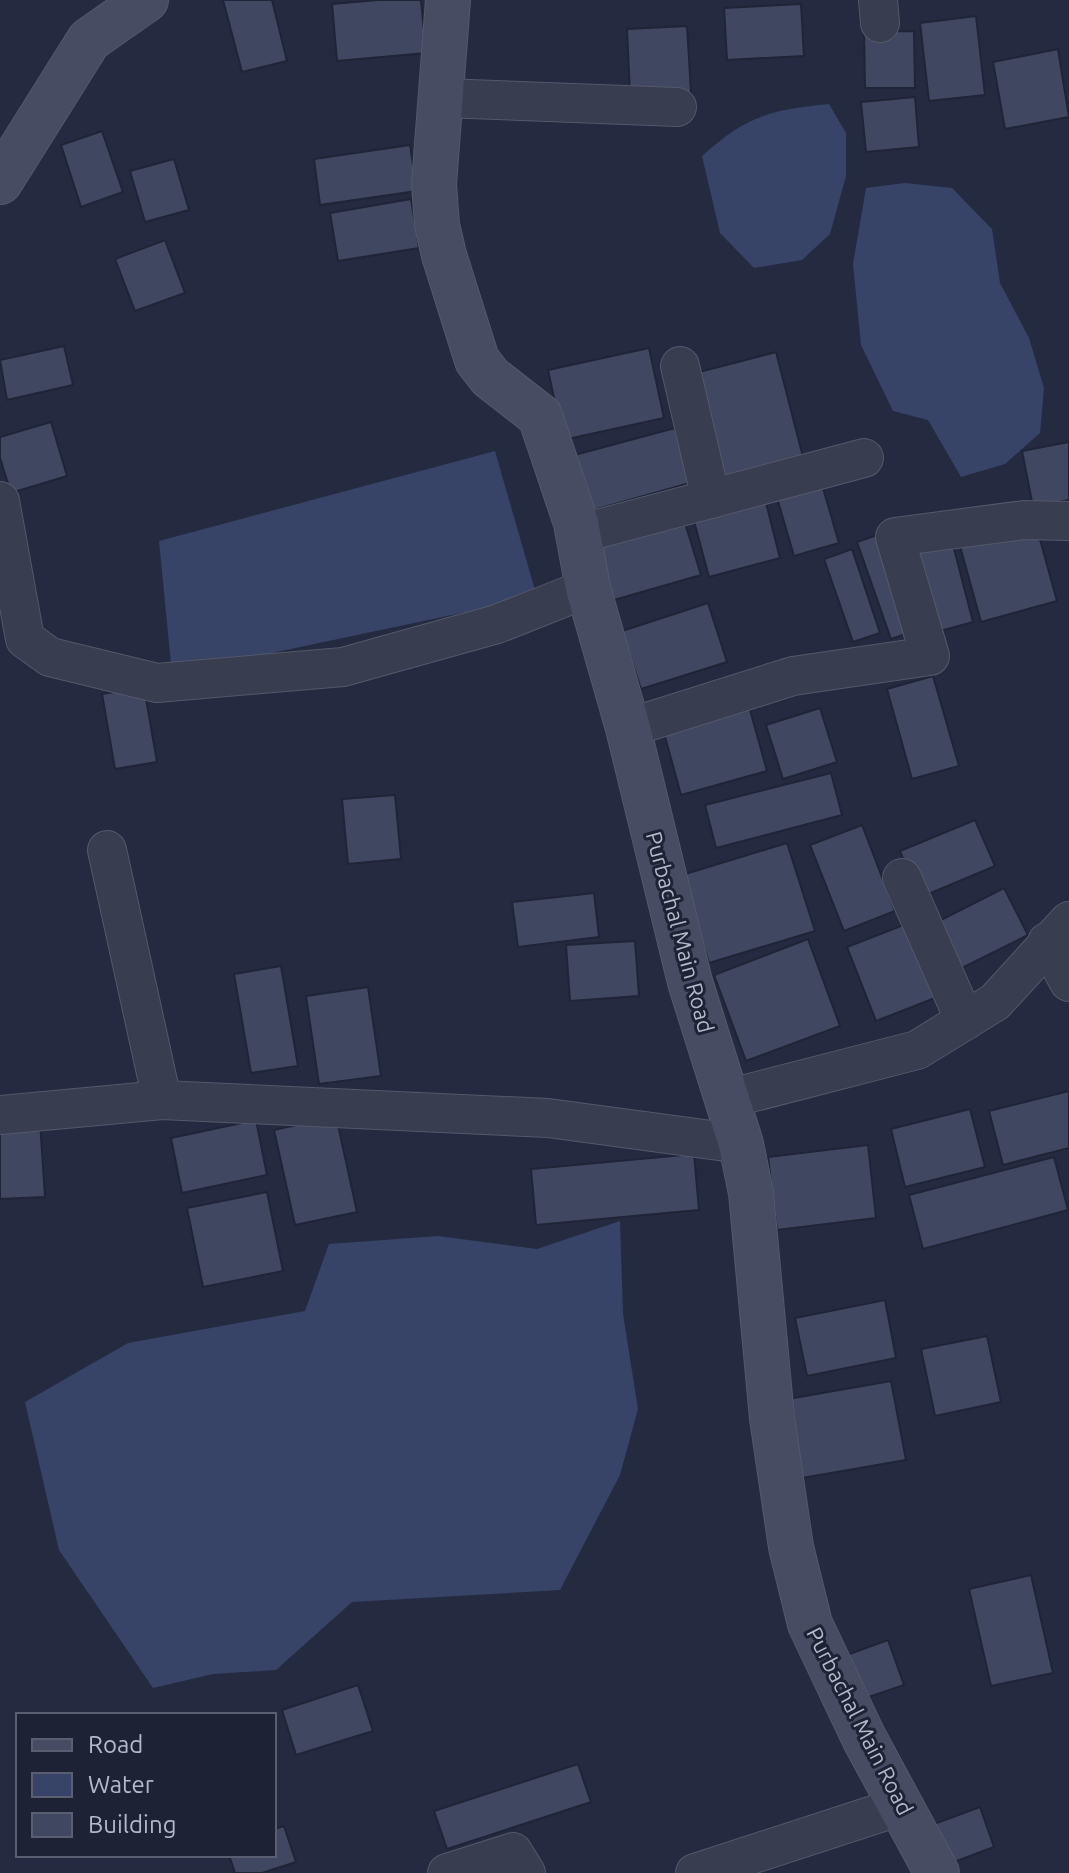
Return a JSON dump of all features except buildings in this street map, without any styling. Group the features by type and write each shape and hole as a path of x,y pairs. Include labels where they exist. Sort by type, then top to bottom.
{"street":[{"path":"0,182 89,40 146,0"},
{"name":"Purbachal Main Road","path":"448,0 434,204 444,255 477,360 490,377 536,411 546,428 579,534 588,588 628,728 690,982 741,1144 751,1193 772,1418 795,1566 817,1644 937,1873"},
{"path":"442,98 677,107"},
{"path":"680,366 711,499"},
{"path":"579,534 864,458"},
{"path":"0,501 25,639 50,657 157,683 343,667 497,624 588,588"},
{"path":"628,728 793,676 930,656 895,537 1024,520 1069,521"},
{"path":"107,850 162,1100"},
{"path":"902,878 965,1021"},
{"path":"727,1099 917,1050 995,1002 1058,932"},
{"path":"1058,932 1069,982"},
{"path":"0,1115 162,1100 548,1118 741,1144"},
{"path":"695,1873 901,1806"},
{"path":"447,1873 513,1852 526,1873"}],"water":[{"path":"829,104 846,133 846,176 830,234 802,260 754,268 720,233 702,156 732,132 760,117"},
{"path":"905,183 952,188 992,229 1000,283 1029,338 1044,388 1040,433 1005,464 961,477 928,420 893,411 861,345 853,264 866,188"},
{"path":"495,451 537,597 172,674 159,541"},
{"path":"620,1221 623,1314 638,1409 620,1475 560,1590 352,1602 276,1670 213,1674 153,1688 59,1550 25,1402 128,1343 305,1311 329,1244 438,1236 537,1249"}]}
